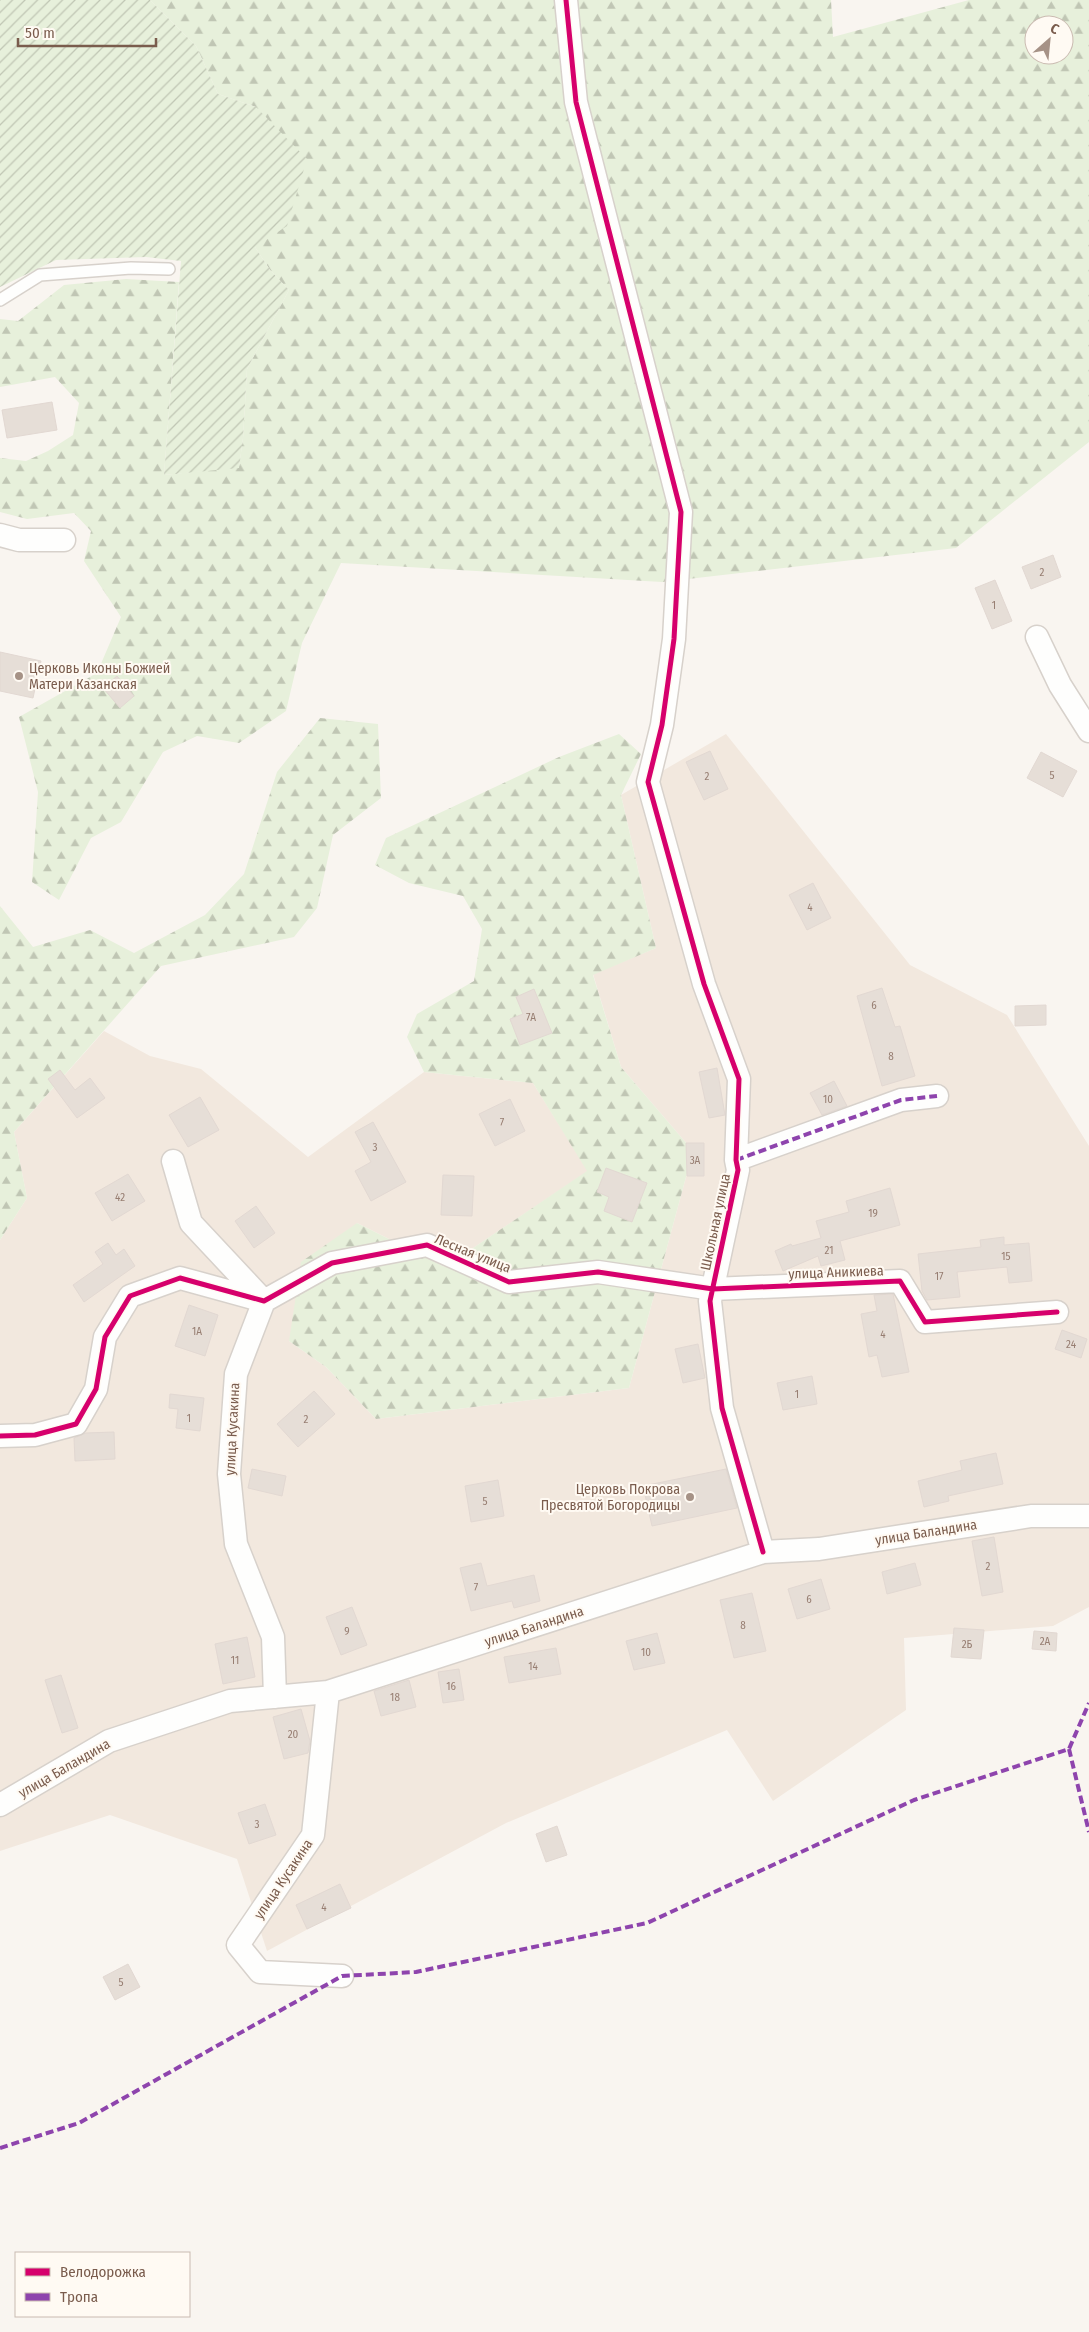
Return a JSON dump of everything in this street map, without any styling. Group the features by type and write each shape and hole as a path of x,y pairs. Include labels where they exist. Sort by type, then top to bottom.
{"street":[{"name":"Школьная улица","path":"566,0 576,102 681,512 674,639 662,725 648,782 704,984 739,1079 736,1160 738,1170 710,1301 722,1408 763,1552"},
{"path":"0,534 19,540 64,540"},
{"path":"1037,637 1060,685 1089,731"},
{"path":"736,1160 901,1100 937,1096"},
{"path":"173,1161 191,1224 264,1301"},
{"name":"Лесная улица","path":"264,1301 332,1263 427,1245 509,1282 598,1272 713,1289"},
{"path":"0,1436 35,1435 76,1424 96,1389 105,1337 130,1296 180,1278 264,1301"},
{"name":"улица Аникиева","path":"713,1289 900,1281 925,1322 1057,1312"},
{"name":"улица Кусакина","path":"264,1301 236,1374 229,1474 236,1544 273,1637 275,1697"},
{"name":"улица Баландина","path":"0,1805 109,1741 230,1701 328,1692 763,1552 819,1549 1031,1516 1089,1516"},
{"name":"улица Кусакина","path":"328,1692 313,1835 238,1945 260,1972 342,1976"}],"lane":[{"path":"0,300 40,275 131,268 169,269"}],"shaded area":[{"path":"726,734 910,965 1007,1015 1089,1146 1089,1607 1053,1626 904,1638 906,1710 773,1801 727,1730 506,1823 267,1951 237,1859 110,1815 0,1851 0,1240 27,1198 14,1132 104,1031 150,1056 201,1069 308,1157 424,1072 533,1083 588,1171 445,1267 357,1223 289,1341 326,1367 376,1419 629,1388 693,1151 621,1067 593,974 656,948 621,795"}],"green space":[{"path":"0,0 150,0 196,46 218,94 256,107 307,159 287,226 255,247 270,270 289,290 247,369 243,438 239,468 164,475 181,261 146,257 56,260 0,287"},
{"path":"150,0 831,0 833,37 969,0 1089,0 1089,442 956,548 662,582 341,563 302,643 286,711 239,743 197,736 163,752 121,822 91,838 59,900 32,882 38,792 19,717 97,673 121,617 84,561 91,531 74,513 27,519 0,512 0,458 26,461 48,451 73,435 79,403 55,377 0,387 0,319 18,321 64,285 126,279 179,282 164,475 239,467 243,438 247,369 289,290 270,270 255,247 256,107 218,94 196,46"},
{"path":"320,718 378,724 381,798 333,835 317,908 294,937 161,966 14,1132 27,1198 0,1240 0,906 33,947 90,930 134,953 205,915 244,874 277,772"},
{"path":"619,734 641,754 621,795 656,948 593,975 621,1067 693,1151 629,1388 376,1419 326,1367 289,1341 301,1262 357,1223 445,1267 587,1171 533,1083 424,1072 407,1037 417,1014 474,981 482,929 463,896 409,883 375,865 386,838 559,757"}],"building":[{"path":"52,402 57,430 7,438 2,410"},
{"path":"1053,555 1061,577 1031,589 1022,567"},
{"path":"995,580 1012,621 992,629 975,588"},
{"name":"Церковь Иконы Божией Матери Казанская","path":"0,652 41,661 33,698 0,691"},
{"path":"117,676 134,696 120,708 103,688"},
{"path":"710,751 728,789 704,800 686,762"},
{"path":"1041,752 1077,771 1063,797 1027,778"},
{"path":"813,883 831,918 807,930 789,895"},
{"path":"882,988 895,1027 900,1026 915,1076 882,1086 857,996"},
{"path":"534,989 552,1033 520,1045 510,1019 523,1014 516,997"},
{"path":"1046,1005 1046,1025 1015,1026 1015,1006"},
{"path":"717,1068 725,1115 709,1118 699,1072"},
{"path":"60,1070 75,1090 90,1078 105,1098 77,1118 48,1079"},
{"path":"834,1081 847,1106 822,1115 810,1093"},
{"path":"200,1097 219,1130 188,1147 169,1115"},
{"path":"510,1099 525,1131 495,1146 479,1114"},
{"path":"373,1122 406,1182 371,1201 355,1171 371,1162 355,1132"},
{"path":"686,1143 704,1143 704,1176 687,1176"},
{"path":"606,1168 647,1183 632,1222 604,1211 609,1197 597,1192"},
{"path":"128,1174 145,1201 112,1221 95,1193"},
{"path":"443,1175 474,1176 472,1216 441,1215"},
{"path":"890,1188 900,1225 840,1241 845,1260 821,1266 818,1256 783,1271 775,1251 791,1244 792,1246 821,1238 816,1221 849,1212 846,1201"},
{"path":"256,1206 275,1233 254,1248 235,1221"},
{"path":"1004,1237 1004,1245 1029,1243 1032,1281 1009,1283 1007,1267 957,1272 960,1297 927,1300 922,1291 918,1254 981,1247 980,1240"},
{"path":"108,1243 116,1255 124,1249 135,1266 84,1302 73,1285 103,1264 95,1252"},
{"path":"893,1294 909,1372 882,1377 877,1355 869,1357 861,1314 877,1311 874,1295"},
{"path":"189,1305 218,1315 205,1356 175,1346"},
{"path":"1062,1330 1087,1339 1081,1358 1055,1349"},
{"path":"698,1344 705,1378 683,1383 675,1349"},
{"path":"812,1376 817,1404 783,1410 777,1383"},
{"path":"314,1391 335,1414 298,1447 277,1424"},
{"path":"170,1394 204,1398 200,1431 176,1428 178,1409 169,1408"},
{"path":"114,1432 115,1459 75,1461 74,1438 86,1433"},
{"path":"996,1453 1003,1484 948,1496 949,1501 924,1507 918,1481 962,1470 960,1461"},
{"path":"252,1469 286,1476 282,1496 248,1488"},
{"name":"Церковь Покрова Пресвятой Богородицы","path":"726,1469 737,1508 652,1526 643,1486"},
{"path":"498,1480 504,1516 471,1522 465,1486"},
{"path":"994,1537 1003,1592 982,1596 972,1541"},
{"path":"481,1563 487,1586 534,1575 540,1601 514,1608 512,1601 471,1611 460,1568"},
{"path":"915,1563 921,1585 887,1594 882,1572"},
{"path":"821,1579 830,1609 797,1619 788,1589"},
{"path":"752,1593 766,1651 734,1658 720,1600"},
{"path":"352,1607 367,1645 341,1655 326,1617"},
{"path":"954,1628 984,1630 981,1659 951,1657"},
{"path":"1034,1631 1057,1633 1056,1651 1032,1649"},
{"path":"657,1633 665,1663 634,1670 626,1641"},
{"path":"247,1637 255,1677 223,1684 215,1644"},
{"path":"556,1648 561,1674 509,1683 504,1657"},
{"path":"459,1669 464,1700 443,1703 438,1672"},
{"path":"61,1675 78,1728 62,1733 45,1680"},
{"path":"409,1680 416,1707 381,1716 374,1691"},
{"path":"301,1709 310,1741 308,1753 284,1759 273,1717"},
{"path":"265,1804 276,1835 249,1844 238,1813"},
{"path":"557,1826 567,1855 546,1862 536,1834"},
{"path":"340,1884 351,1908 307,1929 296,1905"},
{"path":"128,1964 140,1987 115,2000 103,1977"}],"marked path":[{"path":"736,1160 901,1100 937,1096"},
{"path":"0,2148 79,2123 342,1976 416,1972 647,1923 914,1800 1069,1749 1089,1703"},
{"path":"1069,1749 1089,1832"}],"cycle path":[{"path":"566,0 576,102 681,512 674,639 662,725 648,782 704,984 739,1079 736,1160 738,1170 710,1301 722,1408 763,1552"},
{"path":"0,1436 35,1435 76,1424 96,1389 105,1337 130,1296 180,1278 264,1301 332,1263 427,1245 509,1282 598,1272 713,1289 900,1281 925,1322 1057,1312"}],"place":[{"name":"Церковь Иконы Божией Матери Казанская","path":"19,676"},
{"name":"Церковь Покрова Пресвятой Богородицы","path":"690,1497"}]}
